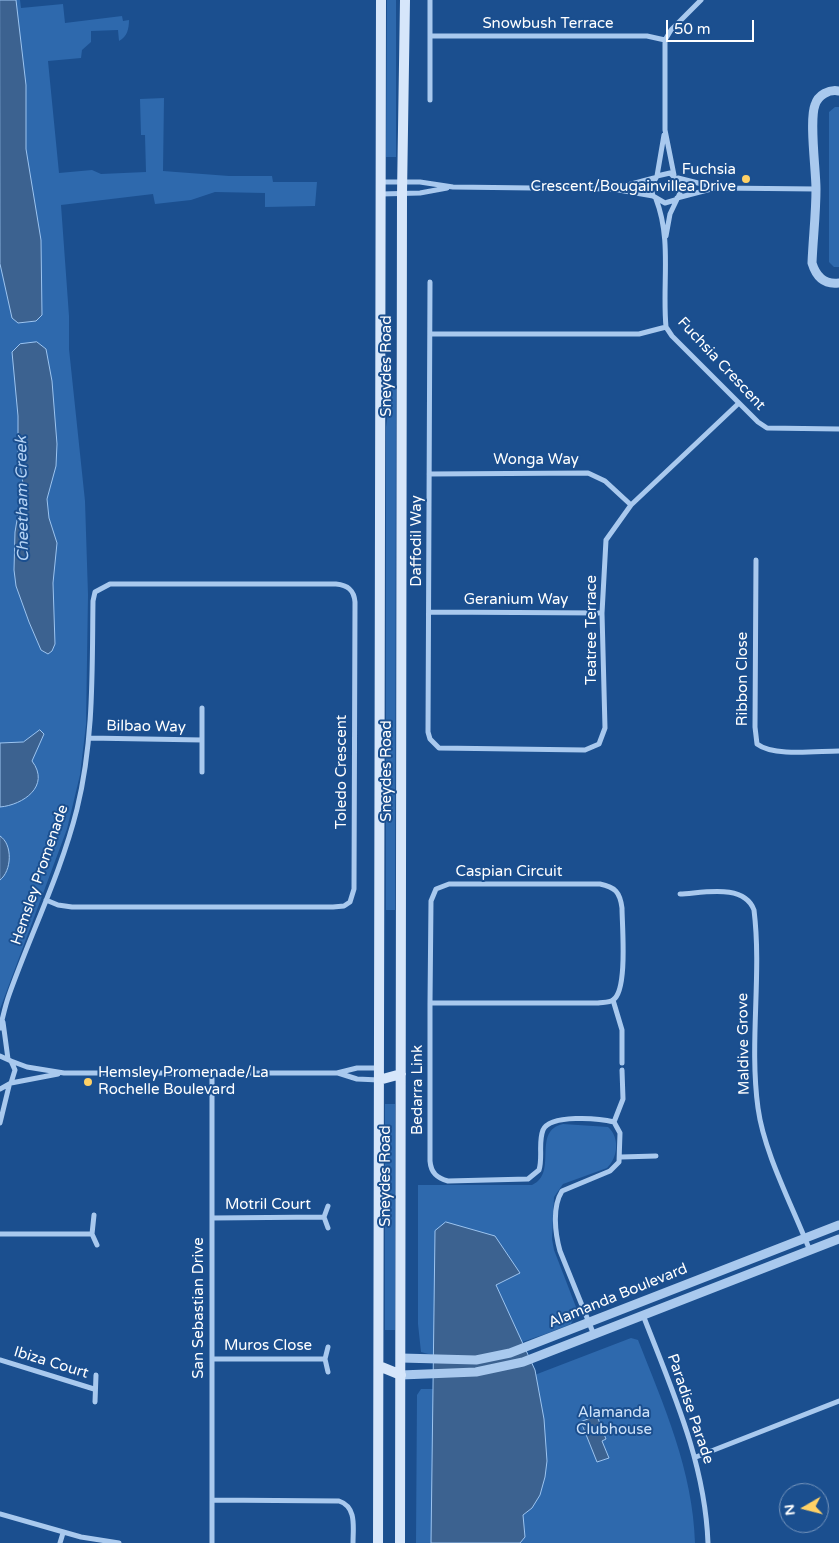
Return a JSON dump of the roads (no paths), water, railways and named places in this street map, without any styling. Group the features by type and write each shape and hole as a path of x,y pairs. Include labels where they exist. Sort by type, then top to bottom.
{"main road":[{"name":"Sneydes Road","path":"378,1543 381,0"},
{"name":"Sneydes Road","path":"400,1543 402,182 405,0"},
{"path":"380,1068 401,1074"},
{"path":"380,1080 401,1074"},
{"path":"379,1366 401,1358"},
{"path":"379,1366 401,1375"}],"street":[{"path":"430,0 430,100"},
{"path":"654,198 650,187 655,177 665,130 665,40 671,30 701,0"},
{"name":"Snowbush Terrace","path":"430,36 647,36 665,40"},
{"path":"839,91 833,90 823,94 815,103 813,110 816,189 812,262 816,274 824,281 839,284"},
{"path":"665,130 676,177 681,188 676,199"},
{"path":"613,189 655,177 665,172 676,177 718,188 816,189"},
{"path":"380,182 420,182 452,187 613,189 654,198 665,203 718,188"},
{"path":"380,194 402,194 452,187"},
{"name":"Fuchsia Crescent","path":"654,198 660,211 665,242 666,327 739,403 767,428 839,429"},
{"name":"Fuchsia Crescent","path":"665,242 676,199"},
{"name":"Daffodil Way","path":"430,282 428,732 434,745"},
{"path":"430,334 639,334 666,327"},
{"name":"Teatree Terrace","path":"434,745 445,750 585,750 594,748 603,738 605,728 602,613 606,540 631,505 739,403"},
{"name":"Wonga Way","path":"429,474 588,473 605,481 631,505"},
{"name":"Ribbon Close","path":"756,560 755,727 757,744 764,749 775,751 839,751"},
{"name":"Toledo Crescent","path":"46,900 58,905 72,907 333,907 347,905 354,894 355,602 350,589 336,584 110,584 99,588"},
{"name":"Hemsley Promenade","path":"0,1028 8,997 74,823 89,738 92,699 93,601 99,588"},
{"name":"Geranium Way","path":"429,612 602,613"},
{"name":"Bilbao Way","path":"202,708 202,772"},
{"name":"Bilbao Way","path":"89,738 202,740"},
{"name":"Caspian Circuit","path":"430,1002 431,901 436,889 449,884 600,884 613,887 621,897 622,908 622,983 618,995 613,1000"},
{"name":"Maldive Grove","path":"680,894 741,894 751,902 754,910 755,1070 758,1109 768,1149 810,1251"},
{"path":"430,1002 598,1003 613,1000 622,1030 622,1063"},
{"name":"Bedarra Link","path":"430,1002 430,1161 431,1169 436,1176 448,1181 528,1180 539,1170 541,1136 544,1128 550,1123 562,1120 601,1119 614,1122"},
{"name":"Hemsley Promenade","path":"3,1019 10,1060 15,1070 10,1084"},
{"path":"0,1056 64,1073"},
{"path":"0,1089 10,1084 64,1073 337,1073 357,1068 380,1068"},
{"path":"594,1335 560,1251 557,1240 557,1204 562,1191 610,1170 619,1162 621,1157 620,1133 614,1122 623,1099 622,1070"},
{"path":"337,1073 357,1079 380,1080"},
{"name":"San Sebastian Drive","path":"212,1074 212,1543"},
{"path":"0,1123 10,1084"},
{"path":"621,1157 656,1156"},
{"name":"Motril Court","path":"328,1206 324,1218 328,1228"},
{"path":"94,1215 92,1234 97,1245"},
{"name":"Motril Court","path":"212,1218 324,1218"},
{"name":"Alamanda Boulevard","path":"401,1358 476,1360 504,1355 839,1225"},
{"path":"0,1234 92,1234"},
{"name":"Alamanda Boulevard","path":"401,1375 489,1370 535,1357 839,1239"},
{"path":"638,1303 643,1315"},
{"name":"Paradise Parade","path":"643,1315 696,1457 704,1496 708,1543"},
{"name":"Muros Close","path":"328,1347 325,1359 328,1372"},
{"name":"Muros Close","path":"212,1359 325,1359"},
{"name":"Ibiza Court","path":"0,1360 94,1389"},
{"name":"Ibiza Court","path":"95,1402 96,1375"},
{"path":"696,1457 839,1401"},
{"path":"212,1500 339,1501 349,1506 352,1512 353,1543"},
{"path":"0,1514 63,1533 120,1543"},
{"path":"60,1543 63,1533"}],"water":[{"path":"0,0 16,0 26,85 26,149 41,240 42,315 36,321 18,323 12,318 0,264"},
{"name":"Cheetham Creek","path":"37,342 46,349 52,381 57,444 56,466 47,499 49,518 57,543 53,583 55,644 52,651 48,654 41,650 29,622 16,586 14,570 15,532 23,484 18,451 18,416 12,352 20,344"},
{"path":"40,730 44,734 32,761 37,770 36,786 32,793 25,798 0,807 0,743 23,742"},
{"path":"0,836 9,851 9,864 4,876 0,880"},
{"path":"446,1222 495,1236 520,1273 496,1285 535,1370 544,1419 547,1461 540,1495 532,1508 523,1515 525,1537 520,1543 431,1543 435,1231"},
{"path":"597,1416 606,1439 602,1441 609,1458 597,1462 581,1422"}],"place":[{"name":"Fuchsia Crescent/Bougainvillea Drive","path":"746,179"},
{"name":"Hemsley Promenade/La Rochelle Boulevard","path":"88,1082"}],"park label":[{"name":"Alamanda Clubhouse","path":"614,1422"}]}
